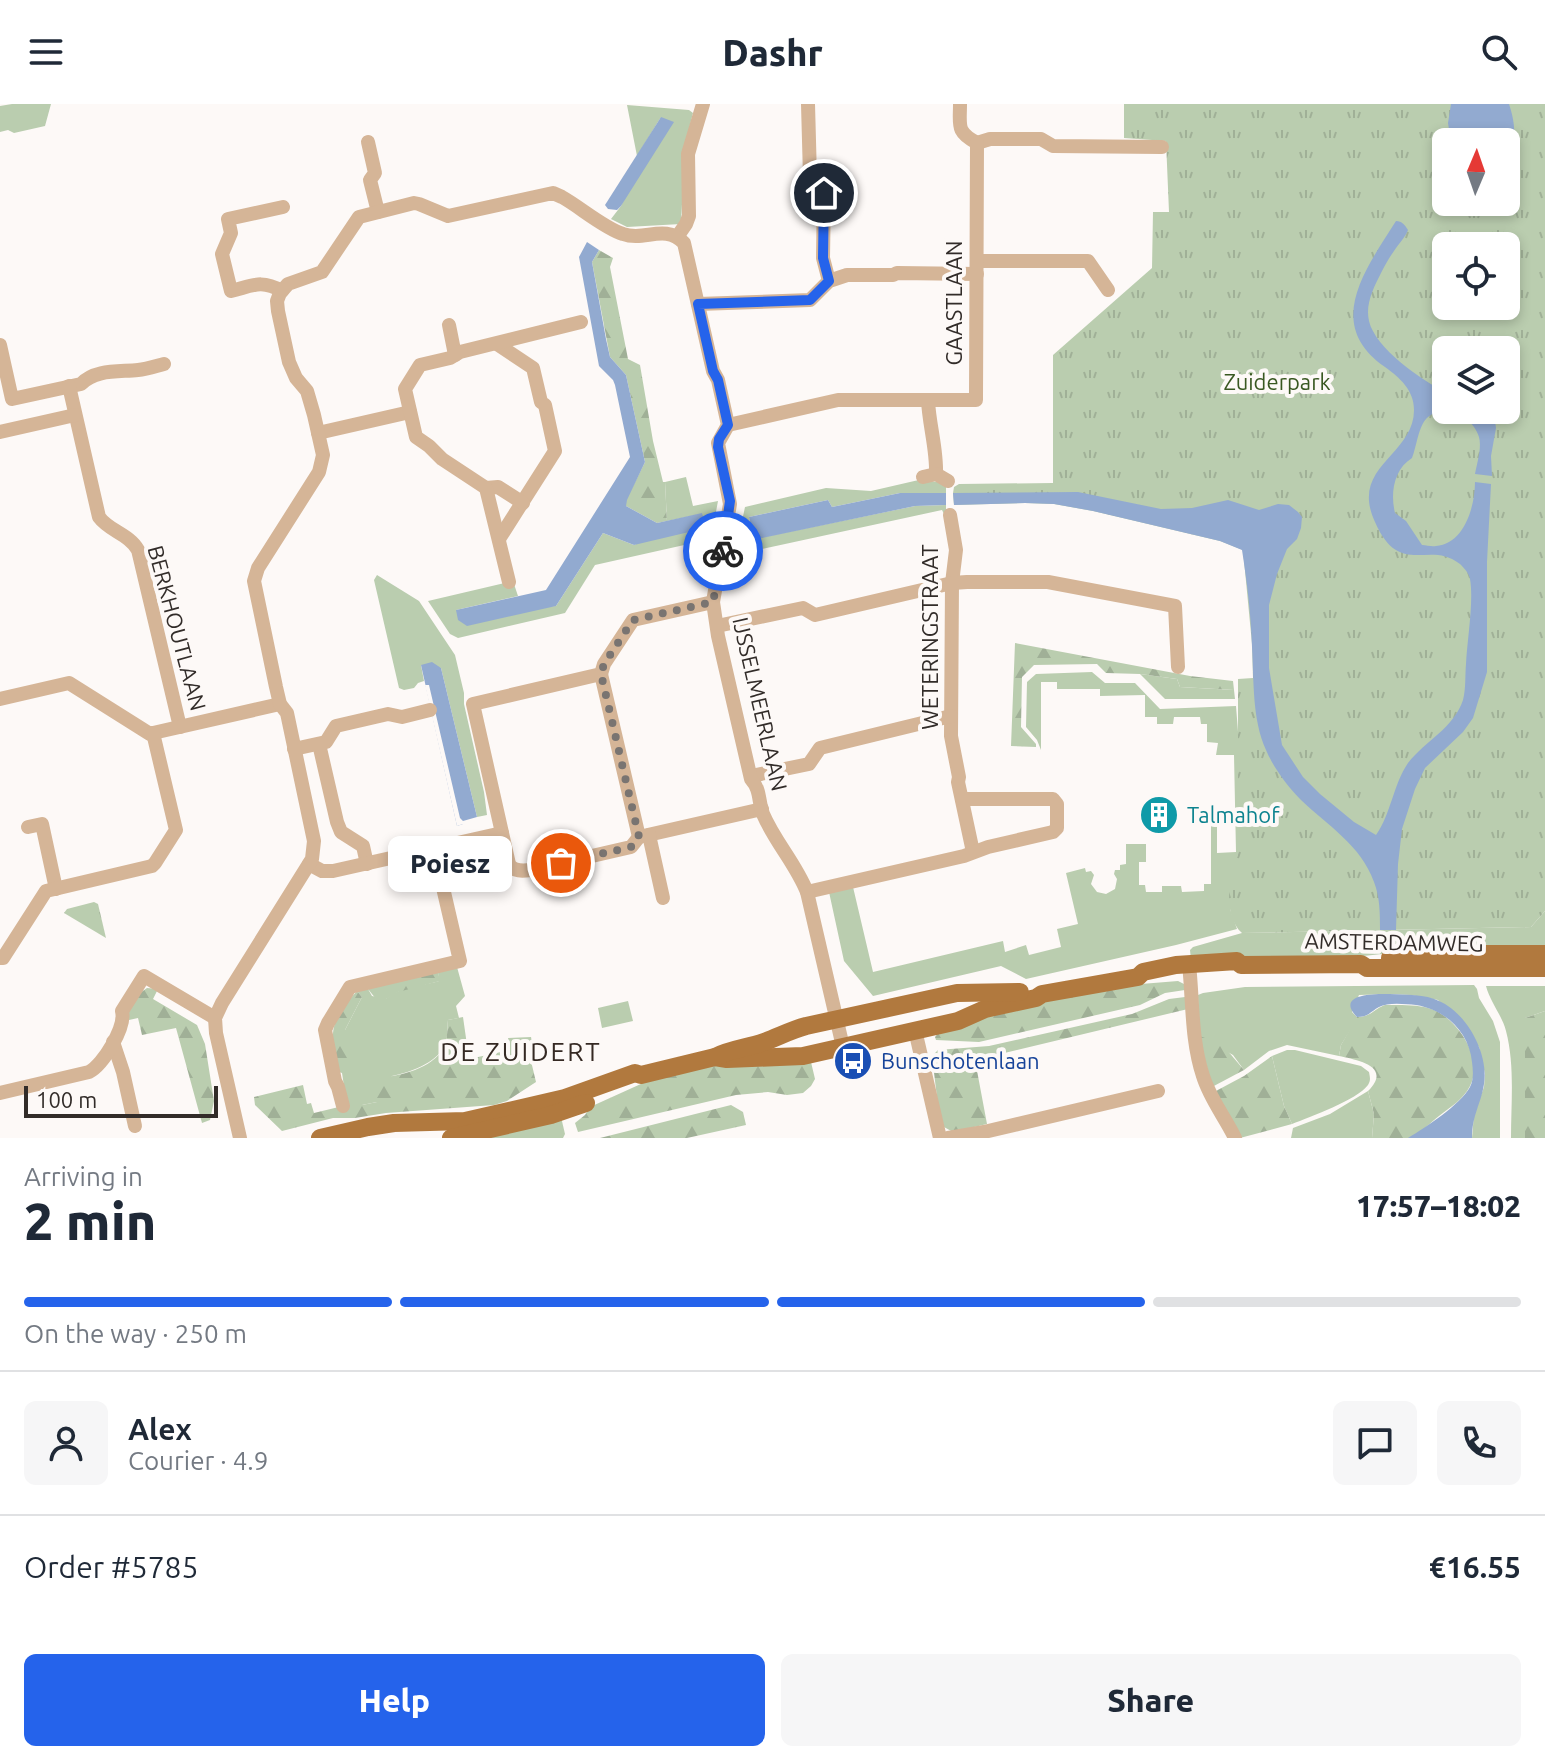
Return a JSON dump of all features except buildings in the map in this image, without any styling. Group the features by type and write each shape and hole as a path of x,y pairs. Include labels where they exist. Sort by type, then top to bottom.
{"main road":[{"path":"1361,964 1367,960 1430,954 1545,954"},
{"name":"AMSTERDAMWEG","path":"715,1057 803,1056 958,1021 985,1009 1042,994 1138,977 1144,980 1189,970 1237,968 1241,965 1361,964 1367,968 1545,968"},
{"name":"AMSTERDAMWEG","path":"320,1138 394,1123 465,1121 560,1099 635,1073 641,1075 715,1057 787,1032 908,1003 965,992 1001,994 1035,991 1042,994"},
{"path":"908,1003 915,1030"},
{"name":"AMSTERDAMWEG","path":"451,1138 575,1108 637,1081 641,1075"}],"street":[{"path":"240,1138 215,1018 309,864 314,837 287,713 280,704 254,579 319,472 323,455 307,391 296,378 289,362 277,301 292,282 322,272 355,220 417,203 441,215 451,216 553,193 621,234 669,233 677,237 689,216 688,154 703,104"},
{"path":"808,104 810,177 824,193 823,258 829,281"},
{"path":"960,104 960,124 965,137 977,143 990,139 1041,139 1053,146 1162,147"},
{"path":"368,142 375,173 370,180 378,212"},
{"name":"GAASTLAAN","path":"728,425 838,400 976,400 977,143"},
{"path":"282,291 267,283 231,291 222,254 231,233 228,219 283,207"},
{"name":"IJSSELMEERLAAN","path":"677,237 686,247 728,425 718,443 730,504 713,602 717,626 751,776 758,786 762,809 807,892 837,1019"},
{"path":"698,304 810,300 829,281 847,275 893,275 1088,261 1108,290"},
{"path":"523,503 498,487 486,488 442,459 416,437 405,389 420,365 581,322"},
{"path":"449,325 455,355"},
{"path":"497,344 533,368 555,451 499,539"},
{"path":"0,345 12,399 81,384 87,377 164,364"},
{"name":"BERKHOUTLAAN","path":"69,386 99,517 103,523 133,542 138,550 180,727"},
{"path":"928,400 936,477"},
{"path":"318,433 410,412"},
{"path":"0,432 75,415"},
{"path":"486,488 509,582"},
{"name":"WETERINGSTRAAT","path":"950,515 956,550 952,583 951,736 973,852"},
{"path":"717,626 803,608 815,615 952,583 1048,582 1175,606 1178,667"},
{"path":"663,898 601,674 604,664 633,620 713,602"},
{"path":"601,674 473,704 510,867 524,871 631,847 644,836 762,809"},
{"path":"0,699 69,683 150,734 280,704"},
{"path":"294,749 326,742 336,726 388,714 402,717 430,710"},
{"path":"751,776 809,764 820,748 951,716"},
{"path":"0,958 3,958 46,891 152,866 176,830 153,733"},
{"path":"319,744 337,822 341,832 363,846 367,864"},
{"path":"807,892 1053,832 1057,828 1057,804 1053,799 962,799"},
{"path":"28,827 42,824 56,889"},
{"path":"309,864 322,871 330,871 502,833"},
{"path":"343,1106 325,1030 350,987 460,961 434,849"},
{"path":"1189,970 1198,1062 1209,1091 1235,1138"},
{"path":"0,1093 92,1071 113,1042 124,1018 122,1011 144,976 215,1018"},
{"path":"837,1019 843,1047"},
{"path":"915,1030 940,1138"},
{"path":"113,1042 135,1126"},
{"path":"948,1138 1158,1091"}],"green space":[{"path":"51,104 45,126 14,133 8,130 0,132 0,106"},
{"name":"Zuiderpark","path":"1124,104 1545,104 1545,911 1531,927 1242,933 1232,916 1229,896 1238,855 1238,679 1253,678 1243,550 1220,541 1054,504 954,505 954,487 959,484 1053,483 1053,355 1152,268 1153,212 1169,212 1166,141 1124,138"},
{"path":"627,105 689,110 693,113 685,145 681,224 627,227 611,219 621,206 661,117 637,156"},
{"path":"599,250 613,258 610,267 628,359 640,365 653,441 665,482 667,521 657,523 626,506 645,462 626,375 610,357 592,262"},
{"path":"686,477 693,506 718,501 711,539 595,565 565,613 458,638 450,634 428,601 513,581 518,596 456,610 556,606 603,533 634,545 701,514 667,521 665,482"},
{"path":"923,479 943,483 946,493 900,493 832,507 828,500 749,517 753,539 915,506 946,505 944,514 942,510 739,554 737,545 745,507 826,488 871,491"},
{"path":"377,575 419,601 455,655 487,815 477,817 441,668 421,665 424,681 414,688 399,688 374,580"},
{"path":"1015,643 1190,676 1233,681 1234,690 1180,687 1177,679 1106,673 1097,664 1034,665 1022,677 1021,727 1036,747 1011,746"},
{"path":"1092,672 1105,683 1135,683 1160,709 1236,706 1241,770 1254,792 1230,909 1237,929 1026,979 1001,966 873,996 844,961 829,892 853,887 873,972 1003,941 1005,952 1026,945 1029,955 1061,947 1057,929 1078,924 1066,873 1085,868 1086,872 1091,871 1094,875 1091,884 1097,892 1106,894 1115,889 1115,870 1126,864 1126,844 1146,844 1146,862 1139,862 1139,885 1145,885 1146,892 1162,892 1162,886 1181,886 1182,892 1204,891 1204,884 1211,884 1211,823 1217,823 1217,853 1236,852 1234,755 1216,755 1218,743 1207,742 1207,724 1201,724 1200,717 1174,717 1173,724 1157,724 1157,717 1145,717 1145,695 1100,696 1100,689 1057,689 1057,682 1041,682 1041,750 1026,727 1027,682 1036,674"},
{"path":"1140,674 1177,679 1180,687 1234,690 1235,699 1165,699"},
{"path":"94,902 98,904 106,938 64,913 67,909"},
{"path":"1545,911 1545,951 1411,951 1363,956 1191,960 1190,950 1193,947 1242,933 1531,927"},
{"path":"457,967 465,996 456,1006 459,1018 448,1020 446,1041 440,1053 421,1066 392,1076 377,1102 347,1105 344,1086 345,1030 362,997 357,991 368,989 372,996 386,999 404,989 439,981 438,972"},
{"path":"438,972 440,981 398,992 383,1001 376,999 368,989"},
{"path":"1178,981 1184,984 1185,990 1165,993 1140,1005 979,1042 936,1040 935,1037 940,1031 1003,1008 1141,984"},
{"path":"1474,985 1500,1042 1500,1138 1472,1138 1474,1114 1484,1087 1485,1074 1479,1047 1438,1000 1411,995 1359,995 1352,1012 1357,1017 1356,1021 1341,1045 1339,1056 1287,1045 1269,1051 1244,1070 1233,1055 1199,1036 1198,995 1203,993 1245,987"},
{"path":"1486,986 1545,986 1545,1011 1525,1018 1525,1138 1511,1138 1509,1044"},
{"path":"147,988 158,989 153,999 197,1025 205,1044 214,1101 210,1120 202,1123 176,1028 142,1035 138,1018 129,1020 127,1011"},
{"path":"357,991 362,997 345,1030 354,1084 344,1086 342,1073 336,1071 334,1028 341,1011"},
{"path":"1185,997 1188,1009 975,1060 987,1124 953,1132 944,1127 939,1114 932,1056 938,1050 989,1046 1132,1014 1169,999"},
{"path":"628,1001 633,1021 602,1028 598,1008"},
{"path":"1385,1005 1422,1007 1443,1015 1467,1042 1474,1064 1470,1086 1464,1095 1409,1138 1372,1138 1374,1114 1368,1091 1377,1076 1375,1070 1363,1062 1339,1056 1341,1045 1357,1017"},
{"path":"1545,1011 1545,1138 1525,1138 1525,1018"},
{"path":"463,1017 469,1059 510,1050 508,1038 531,1037 535,1060 531,1061 536,1082 507,1101 494,1105 333,1118 282,1131 255,1105 254,1097 303,1085 307,1104 311,1103 314,1113 377,1102 373,1080 410,1072 428,1064 444,1048 448,1020"},
{"path":"1199,1036 1221,1043 1244,1070 1212,1087"},
{"path":"1287,1050 1361,1066 1369,1072 1370,1082 1344,1102 1292,1124 1284,1106 1272,1056"},
{"path":"1272,1056 1284,1106 1292,1124 1240,1138 1214,1092"},
{"path":"811,1062 815,1079 803,1093 736,1095 578,1132 575,1123 590,1107 643,1083 712,1065"},
{"path":"1368,1091 1374,1114 1372,1138 1291,1138 1293,1128 1330,1114"},
{"path":"731,1105 743,1112 746,1125 687,1138 600,1138"},
{"path":"561,1117 563,1138 472,1138"}],"water":[{"path":"1451,104 1509,104 1514,128 1449,128"},
{"path":"661,117 674,122 621,206 617,210 608,209 605,205"},
{"path":"1396,221 1403,224 1408,230 1376,284 1368,308 1369,321 1380,342 1390,352 1432,384 1432,415 1420,431 1412,458 1397,475 1393,498 1395,513 1406,521 1422,545 1446,544 1466,522 1475,482 1491,484 1487,672 1473,718 1463,732 1425,768 1415,789 1402,829 1396,930 1380,930 1374,882 1361,857 1291,789 1261,738 1254,700 1250,611 1242,550 1220,541 1054,504 954,505 953,493 1078,492 1161,509 1192,508 1228,500 1259,510 1278,504 1289,505 1298,512 1302,517 1301,528 1297,539 1287,549 1269,605 1269,668 1282,745 1303,777 1320,794 1354,822 1376,835 1408,763 1453,719 1463,700 1471,588 1466,571 1448,557 1405,554 1394,549 1375,522 1369,503 1370,487 1376,474 1404,439 1414,410 1412,396 1405,385 1366,350 1356,333 1353,315 1356,296 1373,258"},
{"path":"587,242 599,250 592,262 606,339 610,357 626,375 645,462 626,506 657,523 702,513 706,528 634,545 603,533 556,606 467,626 458,620 456,610 546,590 630,457 615,385 599,366 579,257"},
{"path":"1472,424 1495,424 1492,476 1475,474 1480,446"},
{"path":"900,493 946,493 946,505 915,506 753,540 749,517 828,500 832,507"},
{"path":"432,662 441,668 477,817 457,826 421,665"},
{"path":"1360,996 1422,996 1439,1001 1459,1015 1474,1036 1485,1072 1472,1138 1408,1138 1442,1115 1465,1094 1472,1081 1472,1062 1461,1032 1437,1012 1416,1005 1392,1004 1357,1017 1351,1009 1351,1003"}],"pier":[{"path":"425,685 429,685 463,821 457,826"}],"way so far":[{"path":"561,863 631,847 636,843 639,837 601,674 604,664 633,620 713,602 723,551"}],"place":[{"name":"Talmahof","path":"1159,815"},
{"name":"Poiesz","path":"561,863"},
{"name":"Bunschotenlaan","path":"853,1061"}],"district":[{"name":"DE ZUIDERT","path":"521,1052"}],"route":[{"path":"723,551 730,501 718,447 719,439 728,425 698,304 810,300 829,281 823,258 824,193"}]}
